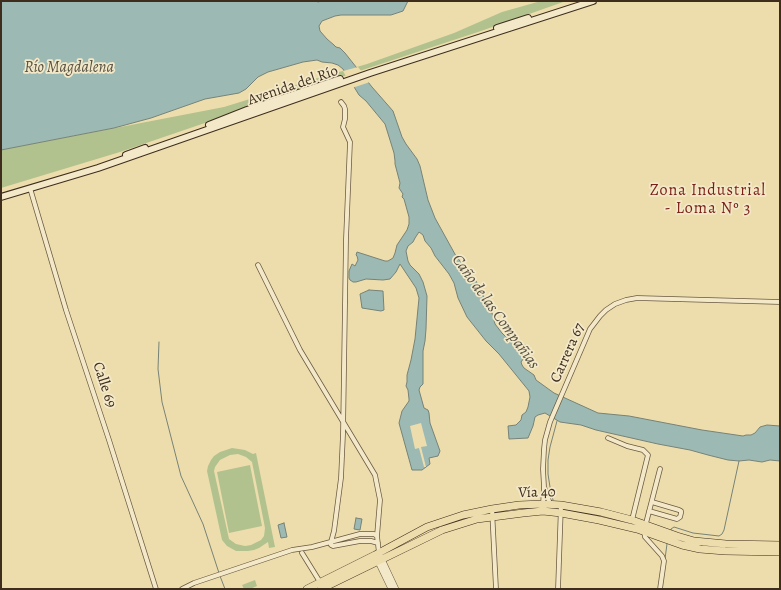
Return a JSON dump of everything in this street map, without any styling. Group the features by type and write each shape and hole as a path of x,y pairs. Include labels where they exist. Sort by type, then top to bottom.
{"highway":[{"name":"Vía 40","path":"379,557 427,527 456,517 519,505 547,504 602,512 632,520 659,535 676,539 725,547 779,552"},
{"name":"Vía 40","path":"307,589 321,586 379,557 442,530 465,522 492,517 543,511 645,528"},
{"name":"Vía 40","path":"725,547 780,545"}],"main road":[{"name":"Avenida del Río","path":"1,193 115,158 247,110 581,1"},
{"name":"Avenida del Río","path":"369,71 593,1"},
{"name":"Avenida del Río","path":"1,197 132,157 345,79"}],"street":[{"path":"331,542 334,531 341,478 346,239 350,142 343,127 345,109 341,102"},
{"name":"Calle 69","path":"30,188 66,310 156,589"},
{"path":"258,265 300,350 375,475 380,500 377,536 379,557 391,589"},
{"name":"Carrera 67","path":"543,511 547,504 543,469 544,449 550,422 587,336 595,322 606,310 626,300 637,298 780,302"},
{"path":"608,438 643,450 648,455 632,520"},
{"path":"660,469 645,528 645,537 662,556 664,561 660,589"},
{"name":"Carrera 67","path":"544,487 547,504"},
{"path":"649,511 677,519 680,517 681,511 652,502"},
{"path":"558,589 561,505"},
{"path":"492,509 496,589"},
{"path":"182,589 194,583 292,550 312,547 360,534 374,534 377,536"},
{"path":"654,546 659,535"},
{"path":"331,542 331,545 333,546 360,541 371,541 378,543"},
{"path":"302,553 321,586"},
{"path":"379,557 396,589"}],"green space":[{"path":"541,1 566,1 481,31 323,83 269,99 237,112 120,152 1,188 1,150 224,107 367,64 454,33 502,12"},
{"path":"232,448 245,450 253,454 256,453 275,547 269,548 268,542 254,550 236,551 227,546 222,540 207,471 211,460 220,452","holes":["238,454 246,457 252,462 265,528 264,536 261,540 245,546 236,544 229,539 214,471 220,460 230,455"]},
{"path":"250,465 262,526 229,533 217,472"},
{"path":"255,580 257,586 250,589 244,589 242,585"}],"water":[{"name":"Río Magdalena","path":"1,1 408,1 403,11 391,15 335,16 322,21 319,26 320,31 336,47 340,48 345,53 393,111 402,137 420,166 428,200 435,218 456,256 476,281 492,313 495,324 502,333 506,337 527,346 527,354 521,362 524,368 534,375 536,380 554,393 598,413 629,416 743,436 751,435 760,427 767,425 780,426 780,461 770,460 762,462 749,460 728,460 690,450 596,430 581,425 560,422 545,413 535,417 528,438 509,439 508,426 516,425 521,420 522,415 526,412 530,397 529,391 467,317 449,274 425,241 423,235 419,232 406,251 408,261 419,274 427,296 426,329 423,351 423,384 419,390 424,408 428,410 430,423 440,451 438,456 429,458 430,464 422,470 412,470 399,423 402,411 409,401 406,386 415,339 419,298 416,288 400,264 390,279 366,279 353,282 349,278 349,271 352,264 355,266 358,260 356,255 357,252 385,261 393,258 397,245 407,230 409,217 404,199 402,197 403,194 399,188 400,183 394,153 385,124 366,101 359,95 343,69 338,65 317,60 303,62 268,72 258,77 246,89 239,93 205,99 151,118 114,128 1,150"},
{"path":"369,290 383,291 384,310 381,311 362,308 360,294"},
{"path":"356,518 362,519 360,530 354,529"},
{"path":"284,523 287,537 281,538 278,525"}],"pier":[{"path":"358,67 370,82 352,88 343,71"},
{"path":"421,423 427,446 421,447 426,467 424,467 419,448 415,449 410,426"}],"waterway":[{"path":"159,342 158,369 162,402 181,476 203,524 219,573"},
{"path":"553,500 548,474 548,460 557,421"},
{"path":"671,531 674,527 693,533 719,536 722,534 739,461"},
{"path":"665,559 667,544"},
{"path":"220,576 225,589"}],"district":[{"name":"Zona Industrial - Loma Nº 3","path":"708,200"}],"water label":[{"name":"Caño de las Compañias","path":"495,312"}]}
